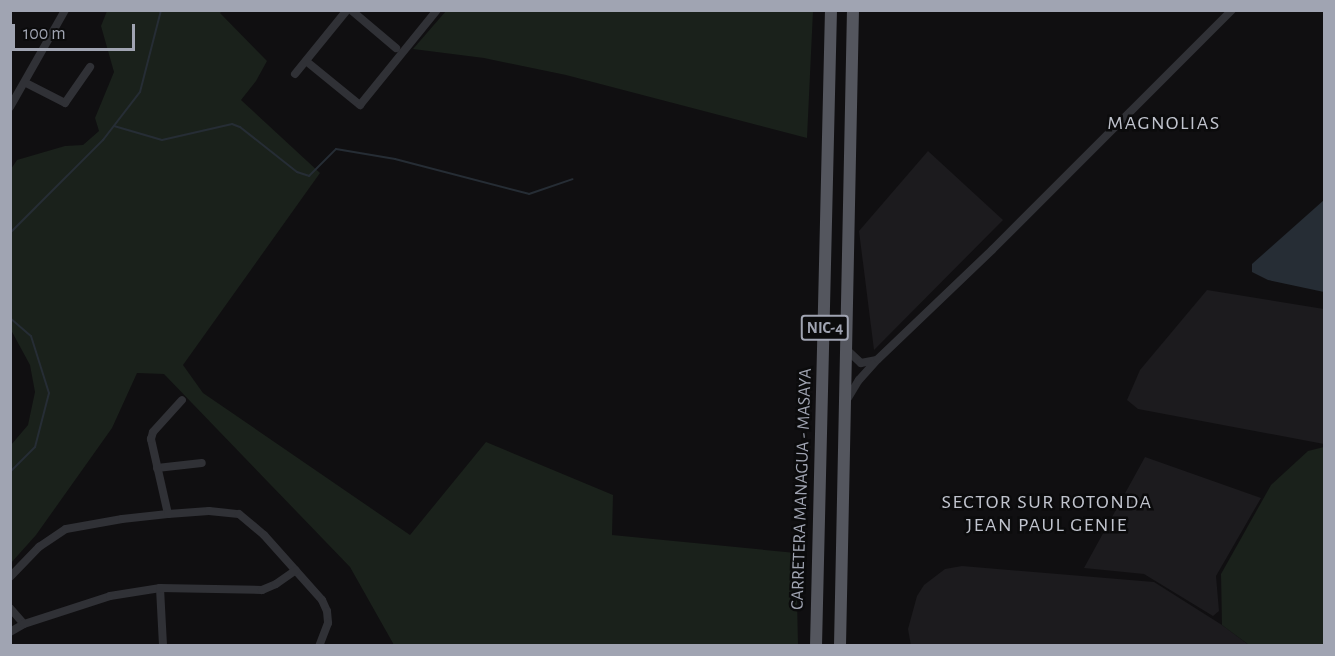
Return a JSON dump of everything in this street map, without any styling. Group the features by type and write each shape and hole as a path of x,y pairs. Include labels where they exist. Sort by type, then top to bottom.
{"highway":[{"name":"CARRETERA MANAGUA - MASAYA","path":"816,645 831,10"},
{"name":"NIC-4","path":"840,645 853,10"}],"street":[{"path":"10,107 26,83 65,10"},
{"path":"295,74 349,10 396,48"},
{"path":"306,61 360,105 437,10"},
{"path":"845,405 858,380 878,359 992,250 1232,10"},
{"path":"26,83 65,103 90,67"},
{"path":"846,350 861,363 878,359"},
{"path":"168,514 151,440 153,432 182,400"},
{"path":"157,468 201,463"},
{"path":"10,577 39,547 66,529 168,514 209,511 239,514 264,535 322,600 327,611 328,623 319,645"},
{"path":"10,633 24,624 110,596 160,588 262,590 276,584 296,570"},
{"path":"160,588 163,645"},
{"path":"10,608 24,624"}],"shaded area":[{"path":"107,11 222,11 220,13 267,61 256,81 241,100 320,173 183,365 203,393 410,535 486,442 613,495 612,535 796,553 798,645 394,645 350,567 164,374 137,373 112,428 36,535 11,563 11,445 28,425 35,392 30,365 11,330 11,169 17,160 65,146 83,145 99,131 95,118 114,72 101,26"},
{"path":"446,11 813,11 807,138 566,75 484,58 413,49"},
{"path":"928,151 1003,220 874,350 859,231"},
{"path":"1324,200 1324,292 1268,280 1252,272 1252,264"},
{"path":"1207,290 1324,309 1324,444 1138,409 1127,400 1140,370"},
{"path":"1324,447 1324,645 1249,645 1222,625 1221,574 1271,485 1308,451"},
{"path":"1145,457 1261,498 1216,576 1219,611 1213,616 1144,574 1084,568"},
{"path":"962,566 1154,582 1249,645 911,646 908,629 917,596 924,585 945,569"}],"waterway":[{"path":"10,233 103,140 140,92 161,10"},
{"path":"114,126 162,140 232,124 240,127 297,172 309,176 336,149 395,159 529,194 573,179"},
{"path":"10,318 31,336 49,393 35,447 10,472"}],"district":[{"name":"MAGNOLIAS","path":"1164,123"},
{"name":"SECTOR SUR ROTONDA JEAN PAUL GENIE","path":"1047,514"}]}
